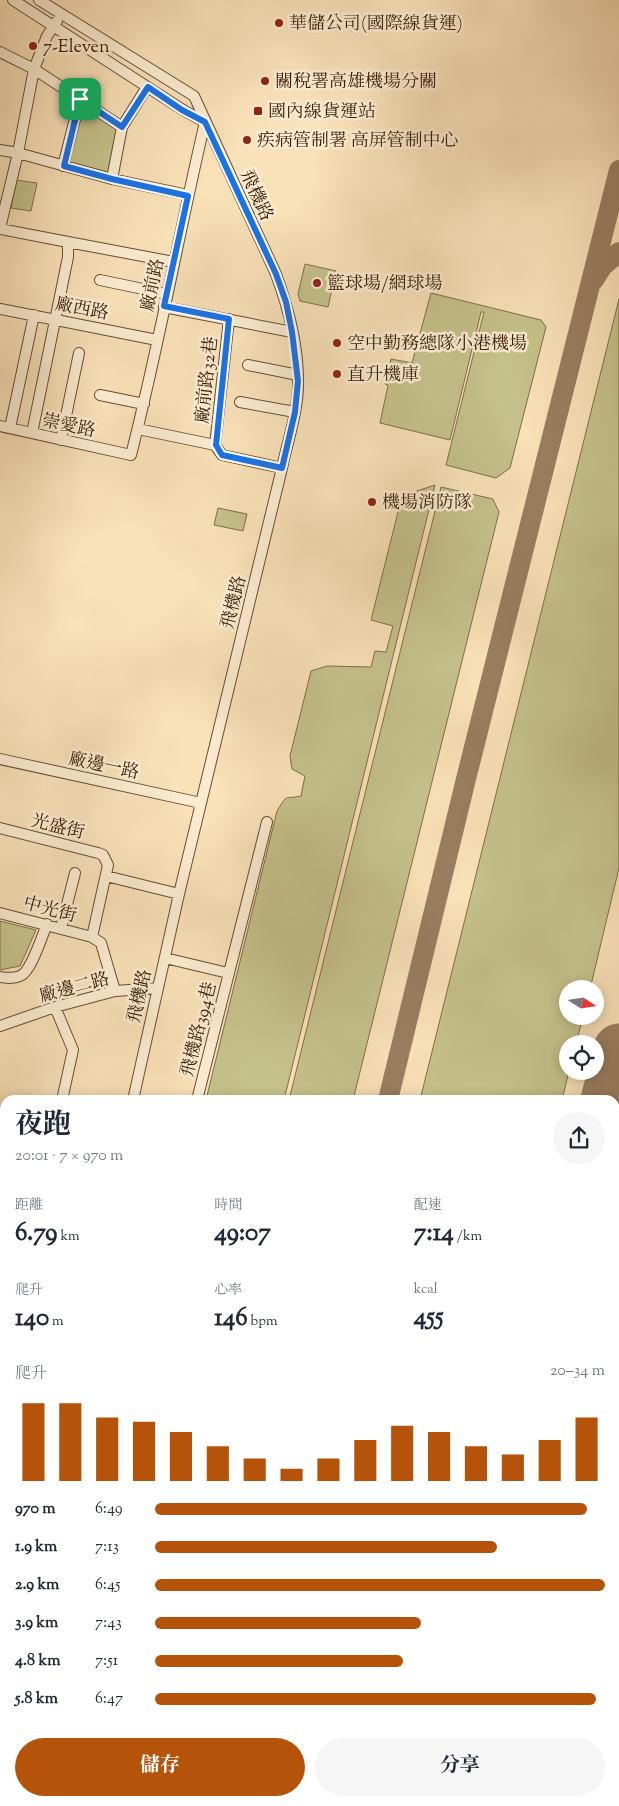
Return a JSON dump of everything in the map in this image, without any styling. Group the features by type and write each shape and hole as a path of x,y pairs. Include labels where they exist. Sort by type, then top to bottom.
{"street":[{"path":"13,0 182,110 205,122"},
{"name":"飛機路","path":"39,0 194,96 276,274 286,302 298,375 295,412 179,894 134,1095"},
{"path":"61,14 47,36 34,69 18,153 0,229 174,262"},
{"path":"0,52 34,69 122,127"},
{"path":"112,179 122,127 148,87"},
{"path":"64,166 80,99"},
{"name":"廠前路","path":"131,455 144,404 205,122"},
{"path":"0,150 18,153 112,179 188,196"},
{"path":"32,433 68,257 68,242"},
{"path":"100,280 167,294"},
{"name":"廠前路32巷","path":"164,306 292,332"},
{"name":"廠西路","path":"0,309 157,340"},
{"path":"5,427 34,316"},
{"name":"廠前路32巷","path":"216,445 229,319"},
{"path":"61,440 79,353"},
{"path":"248,365 298,375"},
{"path":"100,395 144,404"},
{"path":"240,402 295,412"},
{"name":"崇愛路","path":"5,427 131,455"},
{"path":"138,429 216,445 222,455 282,468"},
{"name":"廠邊一路","path":"0,759 201,803"},
{"name":"飛機路394巷","path":"198,1095 267,822"},
{"name":"光盛街","path":"0,828 98,853 106,859 108,865 106,876"},
{"path":"61,928 75,873"},
{"path":"115,991 102,943 92,937 106,876 179,894"},
{"name":"中光街","path":"0,913 92,937"},
{"path":"0,977 21,976 28,968 47,924"},
{"path":"164,958 228,973"},
{"name":"廠邊二路","path":"0,1026 55,1007 115,991 158,988"},
{"path":"55,1007 73,1050 63,1095"}],"shaded area":[{"path":"81,105 118,129 108,174 68,166"},
{"path":"16,180 37,183 31,211 11,208"},
{"name":"籃球場/網球場","path":"305,264 336,271 328,307 300,301 298,294"},
{"path":"431,293 541,320 546,327 510,468 496,478 446,465 484,312 481,312 450,440 380,423 388,385 385,384 391,359 412,363"},
{"path":"619,299 619,868 592,980 559,980 559,1025 581,1025 578,1035 559,1035 559,1080 567,1080 563,1095 421,1095"},
{"path":"435,485 285,1095 207,1095 277,811 287,798 301,796 305,776 292,769 290,756 311,671 327,666 371,667 375,651 386,652 393,626 371,620 402,496"},
{"path":"441,487 493,499 499,512 354,1095 290,1095"},
{"path":"218,508 247,514 243,531 214,525"},
{"path":"0,921 36,930 20,966 0,970"}],"taxiway":[{"path":"389,1095 466,779 619,170"},
{"path":"594,280 602,267 619,252"}],"runway":[{"path":"607,1095 619,1049"}],"place":[{"name":"華儲公司(國際線貨運)","path":"279,23"},
{"name":"7-Eleven","path":"33,46"},
{"name":"關稅署高雄機場分關","path":"265,81"},
{"name":"國內線貨運站","path":"258,111"},
{"name":"疾病管制署 高屏管制中心","path":"247,140"},
{"name":"籃球場/網球場","path":"317,283"},
{"name":"空中勤務總隊小港機場","path":"337,343"},
{"name":"直升機庫","path":"337,374"},
{"name":"機場消防隊","path":"372,502"}],"route":[{"path":"148,87 182,110 205,122 276,274 286,302 298,381 295,412 282,468 222,455 216,445 229,319 164,306 188,196 64,166 80,99 122,127 148,87"}]}
